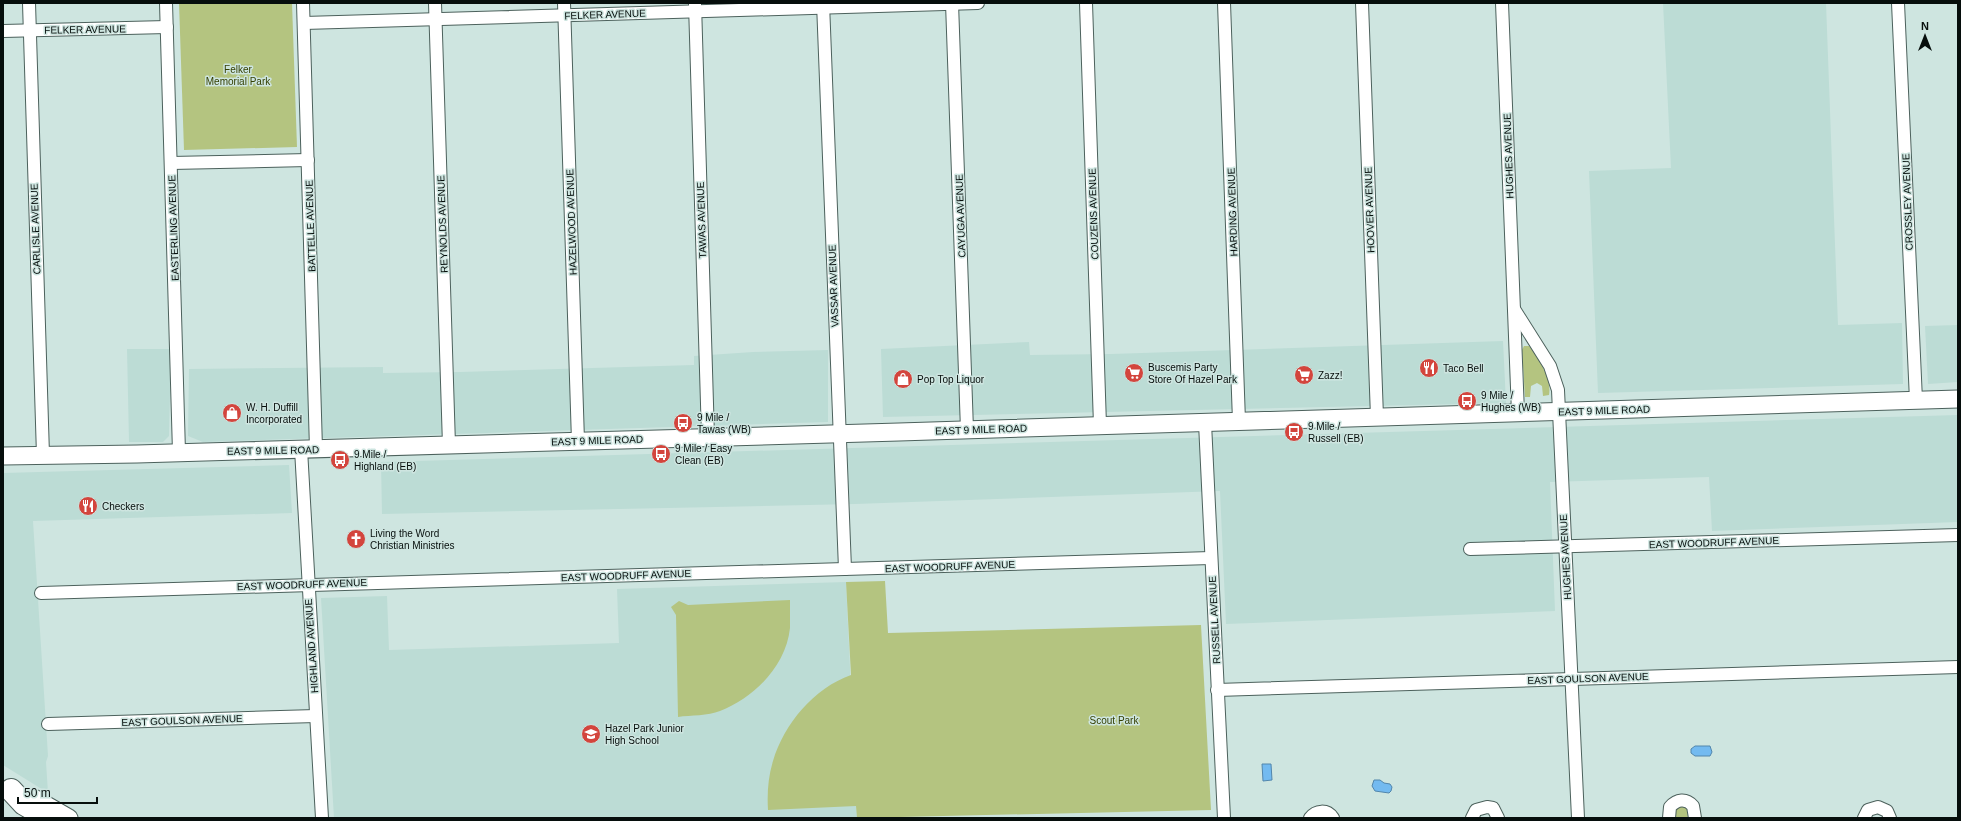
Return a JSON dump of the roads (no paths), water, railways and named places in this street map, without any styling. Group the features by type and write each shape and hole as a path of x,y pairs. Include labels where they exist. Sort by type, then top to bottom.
{"highway":[{"path":"7,787 24,804 48,818"}],"main road":[{"name":"EAST 9 MILE ROAD","path":"3,456 309,449 967,430 1958,399"},
{"path":"7,787 31,796 69,818"}],"street":[{"name":"CARLISLE AVENUE","path":"29,3 43,455"},
{"name":"EASTERLING AVENUE","path":"166,3 179,452"},
{"name":"BATTELLE AVENUE","path":"303,3 308,160 309,449"},
{"name":"REYNOLDS AVENUE","path":"435,3 449,445"},
{"name":"CAYUGA AVENUE","path":"952,3 967,430"},
{"name":"FELKER AVENUE","path":"304,23 436,19 564,9 978,3"},
{"name":"COUZENS AVENUE","path":"1086,3 1100,426"},
{"name":"HARDING AVENUE","path":"1224,3 1239,421"},
{"name":"HOOVER AVENUE","path":"1362,3 1377,417"},
{"name":"HUGHES AVENUE","path":"1502,3 1518,413"},
{"name":"CROSSLEY AVENUE","path":"1898,3 1916,400"},
{"name":"VASSAR AVENUE","path":"824,5 845,569"},
{"name":"TAWAS AVENUE","path":"695,7 708,437"},
{"name":"HAZELWOOD AVENUE","path":"564,9 578,441"},
{"name":"FELKER AVENUE","path":"3,31 167,27"},
{"path":"171,163 308,160"},
{"name":"HUGHES AVENUE","path":"1514,309 1550,366 1557,385 1578,818"},
{"name":"RUSSELL AVENUE","path":"1205,422 1224,818"},
{"name":"HIGHLAND AVENUE","path":"309,449 308,584 322,818"},
{"name":"EAST WOODRUFF AVENUE","path":"1470,549 1958,535"},
{"name":"EAST WOODRUFF AVENUE","path":"41,593 1211,558"},
{"name":"EAST GOULSON AVENUE","path":"1217,690 1958,667"},
{"name":"EAST GOULSON AVENUE","path":"48,724 316,716"},
{"path":"1669,818 1670,807 1673,803 1681,800 1686,801 1693,806 1695,818"},
{"path":"1472,818 1476,810 1487,807 1493,808 1498,818"},
{"path":"1864,818 1868,810 1878,807 1887,812 1890,818"},
{"path":"1310,818 1317,812 1330,814 1333,818"}],"water":[{"path":"1695,746 1710,746 1712,752 1710,756 1695,756 1691,753 1691,749"},
{"path":"1262,764 1271,764 1272,780 1263,781"},
{"path":"1374,780 1380,780 1384,783 1390,784 1392,787 1391,791 1389,793 1375,791 1372,786"}],"place":[{"name":"Taco Bell","path":"1429,368"},
{"name":"Buscemis Party Store Of Hazel Park","path":"1134,373"},
{"name":"Zazz!","path":"1304,375"},
{"name":"Pop Top Liquor","path":"903,379"},
{"name":"9 Mile / Hughes (WB)","path":"1467,401"},
{"name":"W. H. Duffill Incorporated","path":"232,413"},
{"name":"9 Mile / Tawas (WB)","path":"683,423"},
{"name":"9 Mile / Russell (EB)","path":"1294,432"},
{"name":"9 Mile / Easy Clean (EB)","path":"661,454"},
{"name":"9 Mile / Highland (EB)","path":"340,460"},
{"name":"Checkers","path":"88,506"},
{"name":"Living the Word Christian Ministries","path":"356,539"},
{"name":"Hazel Park Junior High School","path":"591,734"}],"park label":[{"name":"Felker Memorial Park","path":"238,74"},
{"name":"Scout Park","path":"1114,720"}]}
